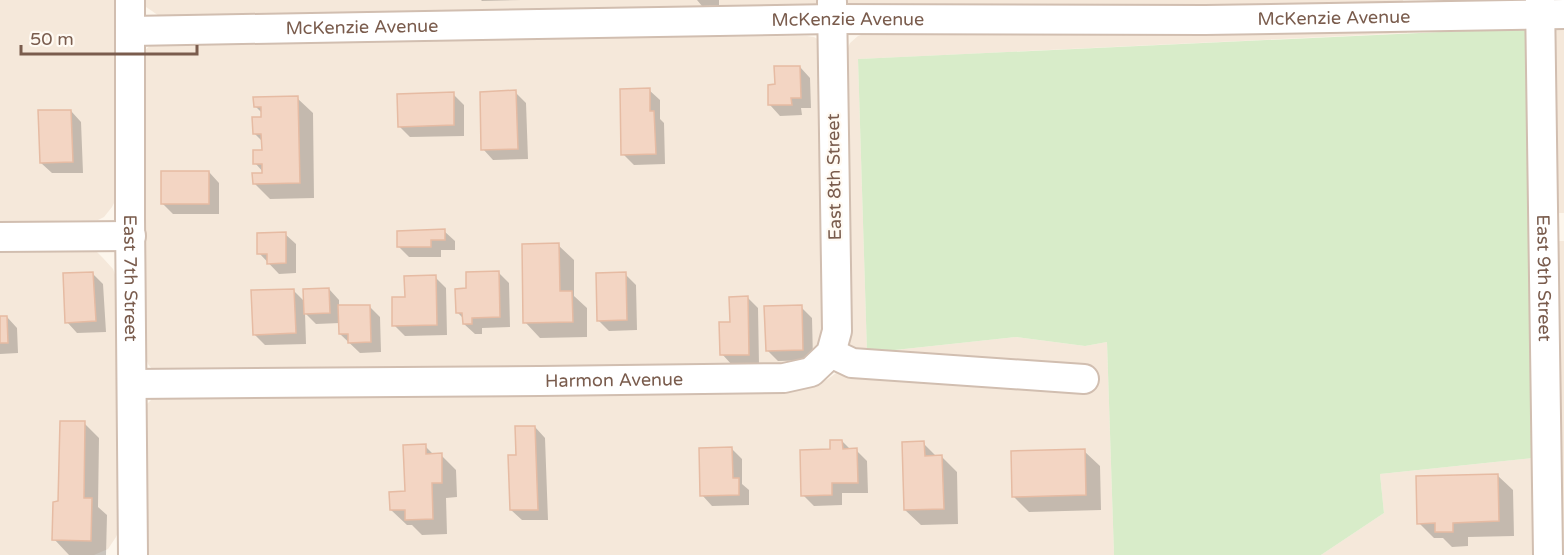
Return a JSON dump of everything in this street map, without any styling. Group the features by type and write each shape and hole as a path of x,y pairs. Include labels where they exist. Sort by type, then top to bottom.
{"street":[{"name":"East 7th Street","path":"130,0 133,555"},
{"name":"McKenzie Avenue","path":"130,31 832,9 1205,20 1548,9"},
{"name":"East 8th Street","path":"831,353 837,332 832,9"},
{"name":"East 9th Street","path":"1548,9 1553,232 1548,555"},
{"path":"0,237 131,236"},
{"path":"831,353 852,363 1084,379"},
{"name":"Harmon Avenue","path":"132,384 784,378 811,372 831,353"}],"shaded area":[{"path":"0,0 117,0 117,190 112,207 104,217 98,220 0,222"},
{"path":"143,0 818,0 815,5 171,19 159,16 146,7"},
{"path":"846,0 1403,0 1403,8 850,7"},
{"path":"1553,26 1564,26 1564,213 1556,213"},
{"path":"1407,28 1407,33 858,59 867,353 1016,337 1085,346 1107,342 1114,555 145,555 145,414 146,405 153,398 810,387 828,379 841,367 848,350 851,331 846,53 850,43 858,36 864,34"},
{"path":"807,36 819,40 830,332 807,366 158,372 148,364 144,352 143,54 151,45 162,41"},
{"path":"1556,241 1564,241 1564,555 1562,555"},
{"path":"0,249 91,250 103,258 113,269 116,277 118,286 119,530 108,549 94,555 0,555"},
{"path":"1533,458 1534,555 1321,555 1384,513 1380,474"}],"green space":[{"path":"1526,28 1533,458 1380,474 1384,513 1321,555 1114,555 1107,342 1085,346 1016,337 867,353 858,59"}],"building":[{"path":"774,66 800,66 801,98 791,98 792,105 768,105 768,85 775,84"},
{"path":"650,88 650,111 654,111 656,154 621,155 620,89"},
{"path":"516,90 518,149 481,150 480,92"},
{"path":"454,92 454,125 398,127 397,94"},
{"path":"298,96 300,183 253,184 252,173 262,173 262,164 253,164 253,150 262,150 261,134 253,134 252,117 261,117 261,107 254,107 253,97"},
{"path":"38,110 71,110 73,162 40,163"},
{"path":"161,171 209,171 209,204 161,204"},
{"path":"445,229 445,240 431,240 431,247 397,247 397,231"},
{"path":"286,232 286,263 267,264 267,254 257,254 257,233"},
{"path":"559,243 560,291 572,291 573,322 523,323 522,244"},
{"path":"499,271 500,317 472,318 472,324 463,324 462,313 456,313 455,289 466,288 466,272"},
{"path":"93,272 96,321 65,323 63,273"},
{"path":"626,272 627,320 597,321 596,273"},
{"path":"436,275 437,325 392,326 392,297 405,297 404,276"},
{"path":"329,288 330,313 304,314 303,289"},
{"path":"294,289 296,333 253,335 251,290"},
{"path":"748,296 749,355 720,355 719,322 730,322 729,297"},
{"path":"338,305 370,305 371,342 348,343 348,334 339,334"},
{"path":"802,305 803,350 766,351 764,306"},
{"path":"0,316 7,316 8,343 0,343"},
{"path":"60,421 85,421 84,498 92,498 91,541 52,540 53,502 58,501"},
{"path":"515,426 535,426 538,510 510,510 508,455 516,455"},
{"path":"830,440 842,440 843,449 857,448 858,483 832,483 832,495 801,496 800,450 830,449"},
{"path":"924,441 925,456 942,455 944,509 904,510 902,442"},
{"path":"426,444 426,454 442,453 442,483 432,483 433,519 405,520 405,510 390,510 389,492 405,491 403,445"},
{"path":"732,447 733,478 739,478 739,495 700,496 699,448"},
{"path":"1085,449 1086,495 1012,497 1011,451"},
{"path":"1498,474 1499,521 1453,523 1453,532 1435,532 1435,523 1417,524 1416,476"}]}
